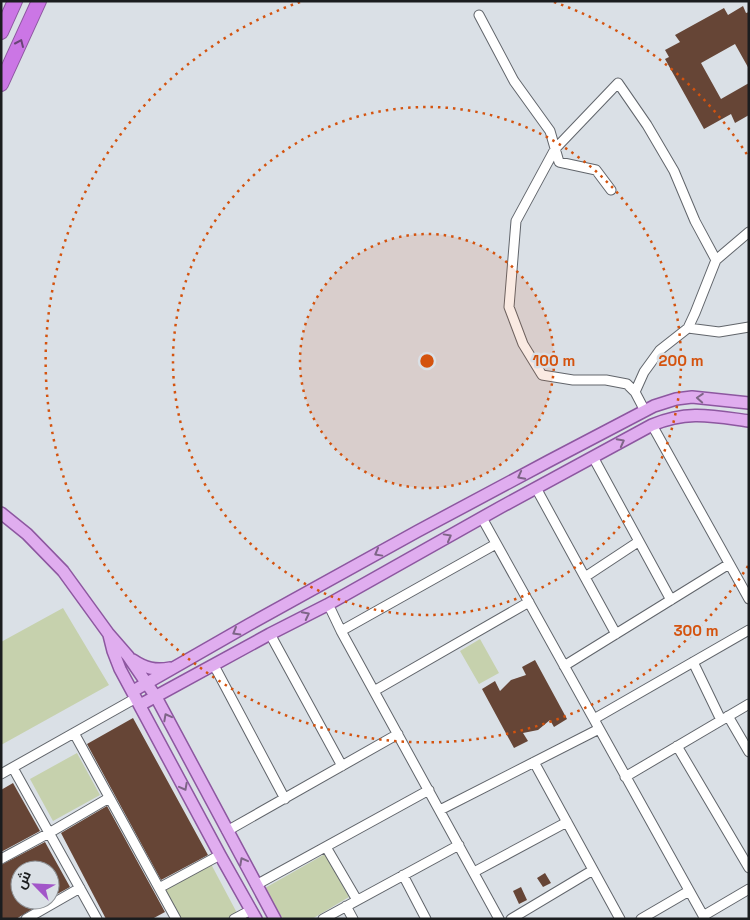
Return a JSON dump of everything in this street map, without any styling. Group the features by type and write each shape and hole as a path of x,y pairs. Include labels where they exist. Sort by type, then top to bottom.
{"highway":[{"path":"1,32 15,1"},
{"path":"1,84 39,1"}],"main road":[{"path":"136,698 147,683 250,624 549,461 645,411 665,402 686,397 749,402"},
{"path":"136,698 156,697 652,425 670,418 694,415 749,421"},
{"path":"549,461 558,476"},
{"path":"1,513 27,534 63,571 147,683 275,919"},
{"path":"108,633 116,660 253,914"},
{"path":"128,656 151,669 174,668"},
{"path":"174,668 177,684"}],"street":[{"path":"479,16 514,81 550,131 558,162 596,170 611,190"},
{"path":"645,411 635,392 627,384 606,380 573,380 542,375 523,344 509,308 516,221 555,149 618,84 647,125 674,171 695,221 716,260"},
{"path":"635,392 644,372 660,350 688,328 716,260 749,232"},
{"path":"688,328 719,332 749,327"},
{"path":"652,425 749,598"},
{"path":"593,457 671,600"},
{"path":"536,488 616,634"},
{"path":"482,518 704,917 749,889"},
{"path":"585,578 638,542"},
{"path":"341,631 496,544"},
{"path":"564,666 729,564"},
{"path":"374,691 529,602"},
{"path":"326,604 499,919"},
{"path":"594,719 749,630"},
{"path":"270,634 342,766"},
{"path":"693,662 724,718 749,752"},
{"path":"213,666 285,799"},
{"path":"1,774 136,698"},
{"path":"626,776 749,704"},
{"path":"440,810 599,729"},
{"path":"74,733 159,888 172,918"},
{"path":"227,831 398,734"},
{"path":"677,746 749,868"},
{"path":"534,762 620,919"},
{"path":"13,768 97,919"},
{"path":"256,885 429,790"},
{"path":"1,858 109,798"},
{"path":"474,872 567,822"},
{"path":"323,919 459,846"},
{"path":"326,847 357,900"},
{"path":"159,888 220,855"},
{"path":"512,919 594,870"},
{"path":"403,875 426,919"},
{"path":"26,919 80,888"},
{"path":"641,919 689,892"},
{"path":"346,906 353,919"},
{"path":"234,919 253,914"}],"green space":[{"path":"63,608 109,685 1,745 1,642"},
{"path":"480,639 499,673 479,684 460,651"},
{"path":"77,753 100,795 53,821 30,779"},
{"path":"325,854 349,897 312,919 283,919 265,888"},
{"path":"211,864 237,913 226,919 180,919 164,890"}],"building":[{"path":"743,6 746,13 749,12 749,69 735,44 701,63 721,99 749,83 749,115 735,123 731,114 704,129 665,59 669,57 665,50 680,42 675,35 724,8 728,15"},
{"path":"535,660 567,719 554,727 550,720 538,730 523,733 528,741 514,748 482,689 495,681 500,691 511,680 526,675 522,667"},
{"path":"133,718 208,855 161,880 87,744"},
{"path":"13,783 40,831 1,852 1,790"},
{"path":"107,806 165,912 152,919 106,919 61,833"},
{"path":"45,842 55,860 11,860"},
{"path":"10,860 10,910 31,910 16,919 1,919 1,865"},
{"path":"60,869 70,887 60,892"},
{"path":"545,873 551,883 543,887 537,878"},
{"path":"521,887 527,900 519,904 513,891"}]}
